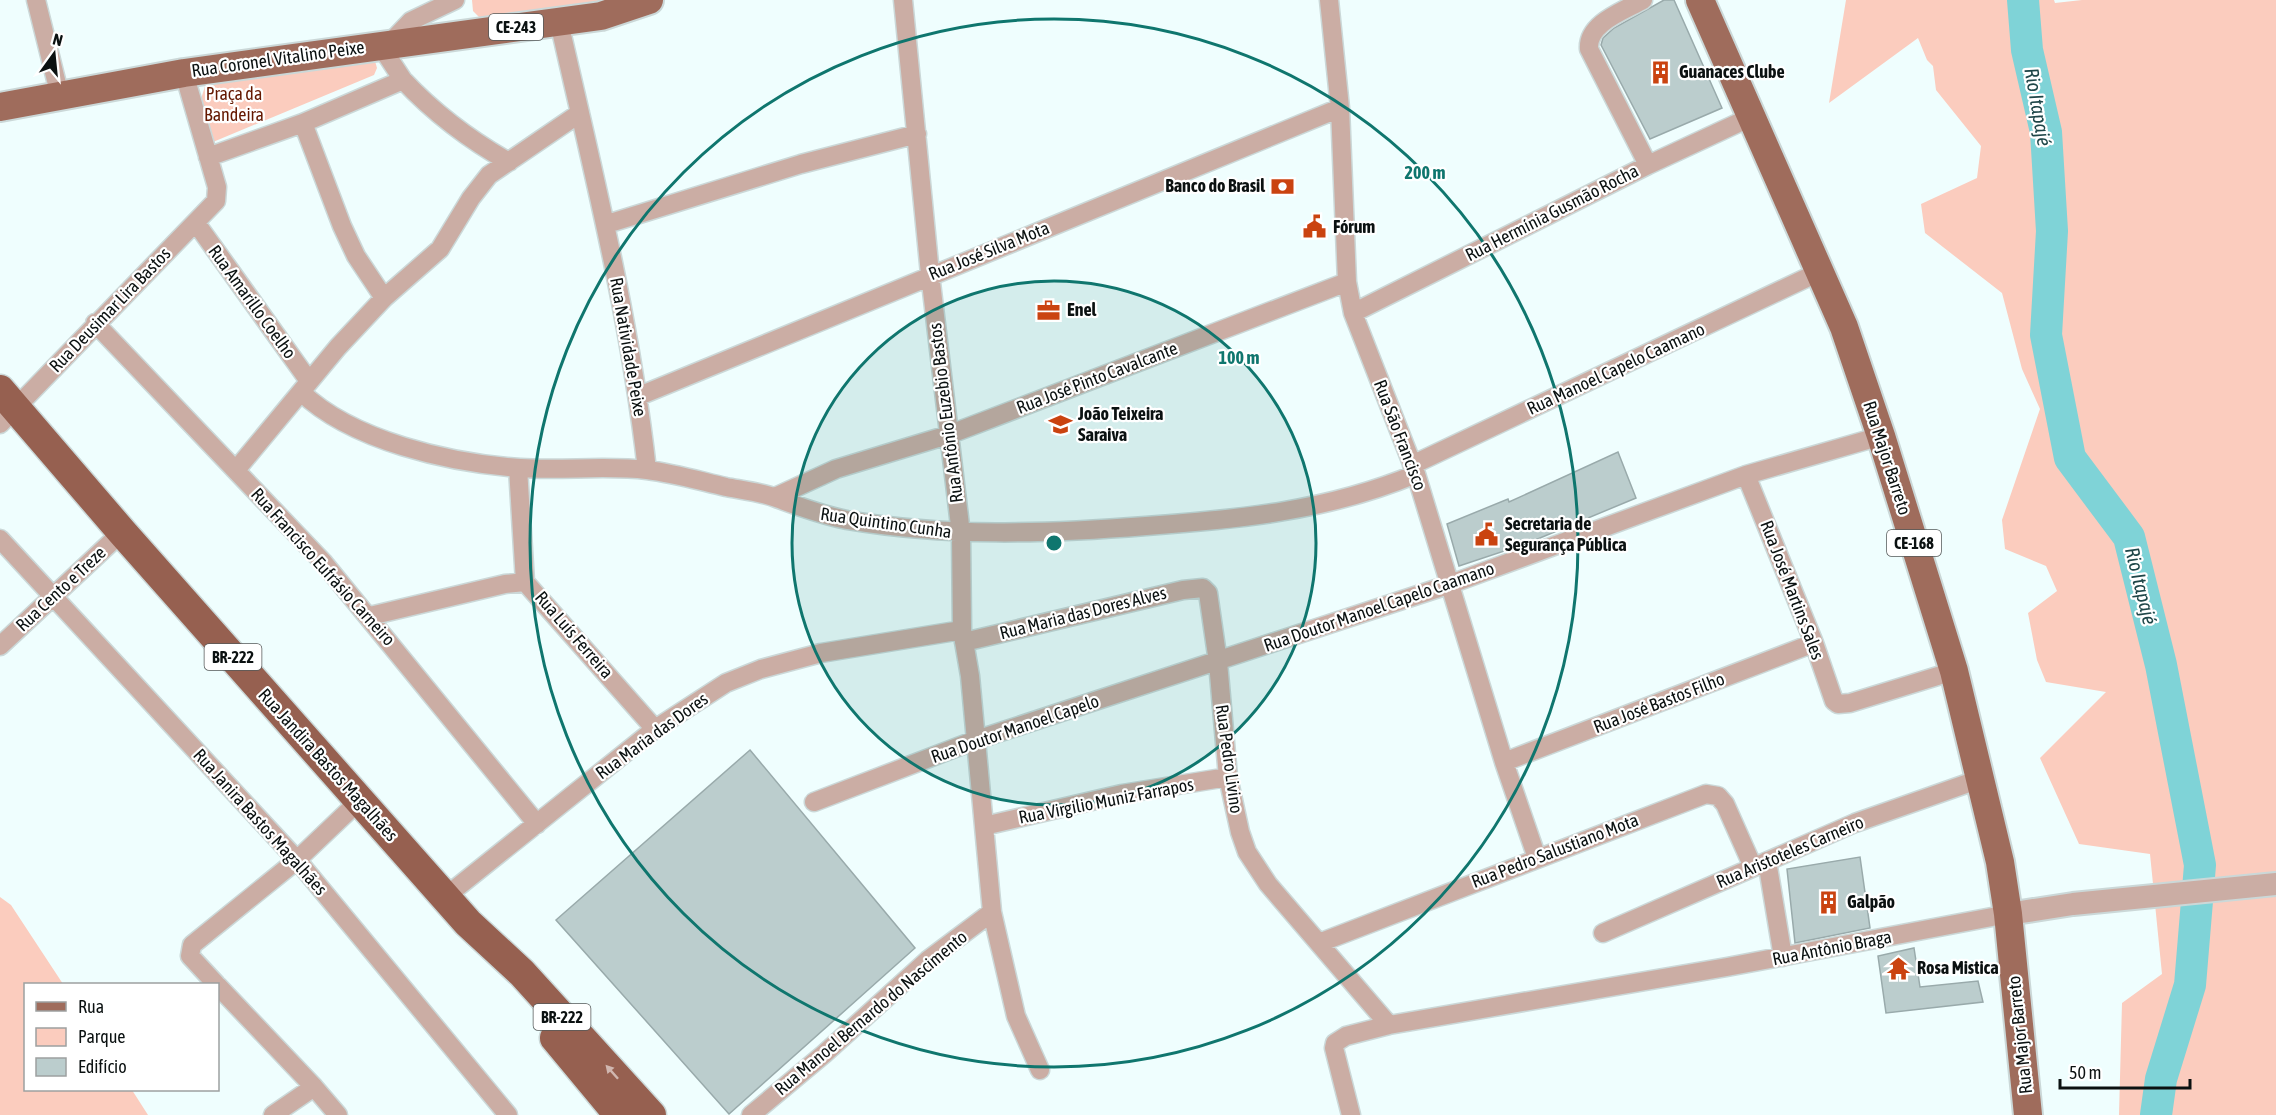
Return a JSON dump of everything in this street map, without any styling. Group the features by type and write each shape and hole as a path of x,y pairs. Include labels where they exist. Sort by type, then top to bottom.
{"highway":[{"name":"Rua Jandira Bastos Magalhães","path":"5,407 122,532 468,923 522,973 651,1115"},
{"name":"Rua Jandira Bastos Magalhães","path":"468,923 480,945 619,1115"}],"main road":[{"name":"CE-243","path":"385,44 601,16 649,0"},
{"name":"Rua Major Barreto","path":"1700,0 1844,327 1881,436 1954,671 2000,862 2008,914 2028,1115"},
{"name":"Rua Coronel Vitalino Peixe","path":"0,107 184,73 385,44"}],"street":[{"path":"36,0 60,96"},
{"path":"455,0 411,21 385,44 403,80 431,110 468,139 509,162"},
{"name":"Rua Antônio Euzebio Bastos","path":"903,0 930,274 961,534 963,636 993,912 1016,1016 1040,1070"},
{"name":"Rua São Francisco","path":"1329,0 1340,108 1347,282 1353,313 1414,469 1448,585 1537,858"},
{"path":"1644,0 1596,28 1589,41 1589,49 1648,165"},
{"name":"Rua Natividade Peixe","path":"559,22 607,224 639,396 646,470"},
{"path":"184,73 208,157 303,123 403,80"},
{"name":"Rua José Silva Mota","path":"639,396 930,274 1340,108"},
{"path":"236,470 305,386 384,298 440,249 471,198 489,175 580,113"},
{"name":"Rua Hermínia Gusmão Rocha","path":"1353,313 1648,165 1752,117"},
{"path":"303,123 342,226 356,256 384,298"},
{"path":"607,224 790,167 917,135"},
{"name":"Rua Deusimar Lira Bastos","path":"5,407 95,323 211,208 218,194 208,157"},
{"name":"Rua Amarillo Coelho","path":"196,223 305,386"},
{"name":"Rua Manoel Capelo Caamano","path":"1414,469 1819,272"},
{"name":"Rua José Pinto Cavalcante","path":"776,497 836,469 948,435 1347,282"},
{"name":"Rua Francisco Eufrásio Carneiro","path":"95,323 323,562 370,616 537,824"},
{"name":"Rua Quintino Cunha","path":"305,386 339,422 387,442 429,453 518,468 646,470 776,497 814,513 887,526 961,534 1056,533 1260,516 1335,502 1376,490 1414,469"},
{"name":"Rua Doutor Manoel Capelo Caamano","path":"1218,662 1448,585 1746,475 1881,436"},
{"path":"518,468 525,582"},
{"name":"Rua José Martins Sales","path":"1746,475 1814,643 1831,696 1839,704 1850,703 1954,671"},
{"name":"Rua Cento e Treze","path":"0,646 122,532"},
{"name":"Rua Janira Bastos Magalhães","path":"0,539 297,860 508,1115"},
{"name":"Rua Luís Ferreira","path":"370,616 505,584 525,582 655,729"},
{"name":"Rua Maria das Dores Alves","path":"963,636 1183,590 1203,588"},
{"name":"Rua Pedro Livino","path":"1203,588 1208,592 1211,600 1228,777 1240,832 1247,852 1268,884 1389,1025"},
{"name":"Rua Maria das Dores","path":"445,897 655,729 726,683 761,669 872,643 963,636"},
{"name":"Rua José Bastos Filho","path":"1504,762 1814,643"},
{"name":"Rua Doutor Manoel Capelo","path":"814,802 976,740 1218,662"},
{"name":"Rua Virgilio Muniz Farrapos","path":"984,826 1122,794 1228,777"},
{"name":"Rua Aristoteles Carneiro","path":"1603,933 1865,819 1980,779"},
{"name":"Rua Pedro Salustiano Mota","path":"1319,943 1706,794 1712,794 1725,804 1760,864"},
{"path":"215,983 190,956 192,945 297,860 360,800"},
{"path":"1760,864 1783,957"},
{"name":"Rua Antônio Braga","path":"1351,1115 1334,1048 1335,1043 1346,1036 1389,1025 1783,957 2008,914 2215,888 2276,884"},
{"name":"Rua Manoel Bernardo do Nascimento","path":"751,1115 824,1054 928,960 993,912"},
{"path":"219,987 338,1115"},
{"path":"273,1115 314,1087"}],"green space":[{"path":"472,0 605,0 480,18 473,11"},
{"path":"1846,0 2054,0 2055,3 2082,0 2276,0 2276,1115 2119,1115 2122,1003 2162,974 2150,854 2079,844 2040,758 2106,692 2046,682 2037,660 2028,613 2057,591 2046,566 2005,549 2002,520 2040,409 2022,369 2002,293 1925,233 1921,204 1977,178 1981,146 1936,90 1933,66 1927,60 1918,38 1829,103"},
{"name":"Praça da Bandeira","path":"375,61 377,68 374,75 213,142 201,99 206,83"},
{"path":"0,897 11,905 62,983 24,983 24,1091 133,1091 148,1115 0,1115"}],"building":[{"name":"Guanaces Clube","path":"1664,0 1674,0 1722,108 1650,139 1601,45 1603,38 1614,28"},
{"path":"1618,452 1636,498 1528,543 1459,566 1447,524 1508,499 1509,502"},
{"path":"750,750 915,948 729,1114 556,920"},
{"name":"Galpão","path":"1860,857 1870,928 1795,943 1787,869"},
{"name":"Rosa Mistica","path":"1914,948 1920,987 1978,981 1983,1002 1886,1013 1878,956"}],"waterway":[{"name":"Rio Itapajé","path":"2023,0 2027,50 2046,132 2052,231 2046,335 2070,458 2129,537 2161,665 2200,865 2190,985 2161,1079 2156,1115"}],"place":[{"name":"Guanaces Clube","path":"1661,72"},
{"name":"Banco do Brasil","path":"1283,186"},
{"name":"Fórum","path":"1315,227"},
{"name":"Enel","path":"1049,310"},
{"name":"João Teixeira Saraiva","path":"1060,424"},
{"name":"Secretaria de Segurança Pública","path":"1487,534"},
{"name":"Galpão","path":"1829,902"},
{"name":"Rosa Mistica","path":"1899,968"}]}
